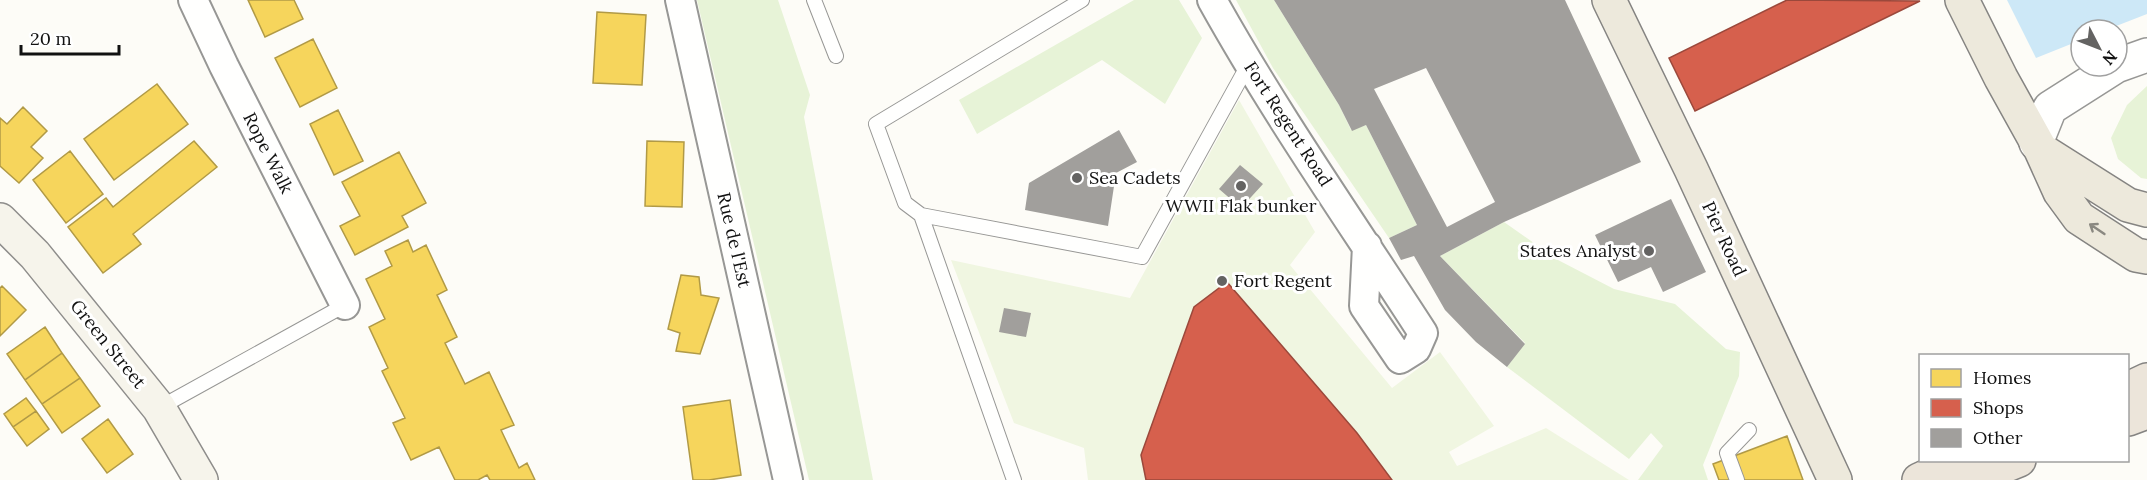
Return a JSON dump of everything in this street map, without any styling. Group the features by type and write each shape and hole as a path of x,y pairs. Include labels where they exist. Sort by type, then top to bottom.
{"highway":[{"path":"2129,387 2147,380"},
{"path":"2129,418 2147,411"},
{"path":"1919,480 1958,462"},
{"path":"1970,480 2014,462"}],"main road":[{"name":"Pier Road","path":"1610,0 1835,480"},
{"path":"1962,0 2060,192 2079,218 2143,265"},
{"path":"2038,146 2128,205 2147,210"},
{"name":"Green Street","path":"0,220 35,255 159,408 201,480"}],"street":[{"name":"Rope Walk","path":"193,0 345,305"},
{"name":"Rue de l'Est","path":"680,0 788,480"},
{"name":"Fort Regent Road","path":"1212,0 1248,65 1367,246"},
{"path":"2038,146 2050,108 2116,66 2147,54"}],"lane":[{"path":"814,0 836,56"},
{"path":"1082,0 876,124 905,203 921,215 1142,257 1248,65"},
{"path":"921,215 1014,480"},
{"path":"159,408 345,305"},
{"path":"1737,480 1727,453 1749,430"}],"green space":[{"path":"697,0 778,0 810,95 804,117 873,480 809,480"},
{"path":"1134,0 1179,0 1202,38 1165,104 1102,60 977,134 959,100"},
{"path":"1236,0 1274,0 1339,105 1351,130 1366,125 1417,225 1389,238 1273,68"},
{"path":"2147,86 2147,179 2141,178 2118,159 2111,138 2127,105"},
{"name":"Fort Regent","path":"1239,100 1315,232 1290,265 1392,388 1440,352 1494,426 1449,452 1457,466 1546,428 1629,480 1088,480 1084,448 1014,423 951,260 1130,298"},
{"path":"1504,222 1558,260 1614,289 1675,304 1726,349 1740,352 1739,376 1703,465 1708,480 1638,480 1663,446 1651,433 1629,459 1507,367 1525,343 1440,256"}],"water":[{"path":"2007,0 2147,0 2147,14 2129,21 2129,18 2069,18 2069,45 2036,58"}],"building: Homes":[{"path":"248,0 294,0 303,19 265,37"},
{"path":"597,12 646,15 642,85 593,83"},
{"path":"313,39 337,88 300,107 275,58"},
{"path":"157,84 188,124 114,180 84,139"},
{"path":"23,107 47,131 31,147 43,158 19,183 0,166 0,118 7,124"},
{"path":"338,110 363,161 334,175 310,124"},
{"path":"194,141 217,167 133,234 141,244 103,273 68,227 106,198 113,207"},
{"path":"647,141 684,142 682,207 645,206"},
{"path":"70,151 103,194 66,223 33,180"},
{"path":"399,152 426,203 402,216 408,227 355,255 340,226 360,216 342,182"},
{"path":"408,240 413,252 426,245 447,290 437,295 457,337 445,343 465,384 489,372 514,425 501,430 519,468 527,463 535,480 490,480 487,475 478,480 455,480 439,447 411,460 393,423 405,418 382,371 388,368 369,327 385,319 366,279 392,266 385,251"},
{"path":"681,275 699,277 701,295 719,298 700,354 676,351 680,333 668,329"},
{"path":"2,286 26,310 0,336 0,288"},
{"path":"45,327 62,353 25,380 7,354"},
{"path":"62,353 80,378 42,404 25,380"},
{"path":"80,378 100,406 62,433 42,404"},
{"path":"26,398 36,411 13,427 4,414"},
{"path":"730,400 741,475 693,480 683,407"},
{"path":"36,411 49,429 27,446 13,427"},
{"path":"108,419 133,454 107,473 82,439"},
{"path":"1787,436 1803,480 1719,480 1713,464"}],"building: Shops":[{"path":"1787,0 1920,1 1695,111 1669,58"},
{"path":"1227,282 1357,433 1392,480 1146,480 1141,455 1194,307"}],"building: Other":[{"path":"1274,0 1565,0 1641,162 1504,222 1440,256 1525,344 1507,367 1476,342 1445,310 1414,256 1401,260 1389,238 1417,225 1366,125 1352,131 1339,105","holes":["1426,68 1495,202 1447,227 1374,89"]},
{"name":"Sea Cadets","path":"1119,130 1137,162 1116,173 1108,226 1025,210 1029,183"},
{"name":"WWII Flak bunker","path":"1240,165 1263,184 1241,208 1219,189"},
{"name":"States Analyst","path":"1671,199 1706,272 1663,292 1651,267 1618,282 1595,235"},
{"path":"1004,308 1031,313 1026,337 999,332"}],"place":[{"name":"Sea Cadets","path":"1077,178"},
{"name":"WWII Flak bunker","path":"1241,186"},
{"name":"States Analyst","path":"1649,251"},
{"name":"Fort Regent","path":"1222,281"}]}
